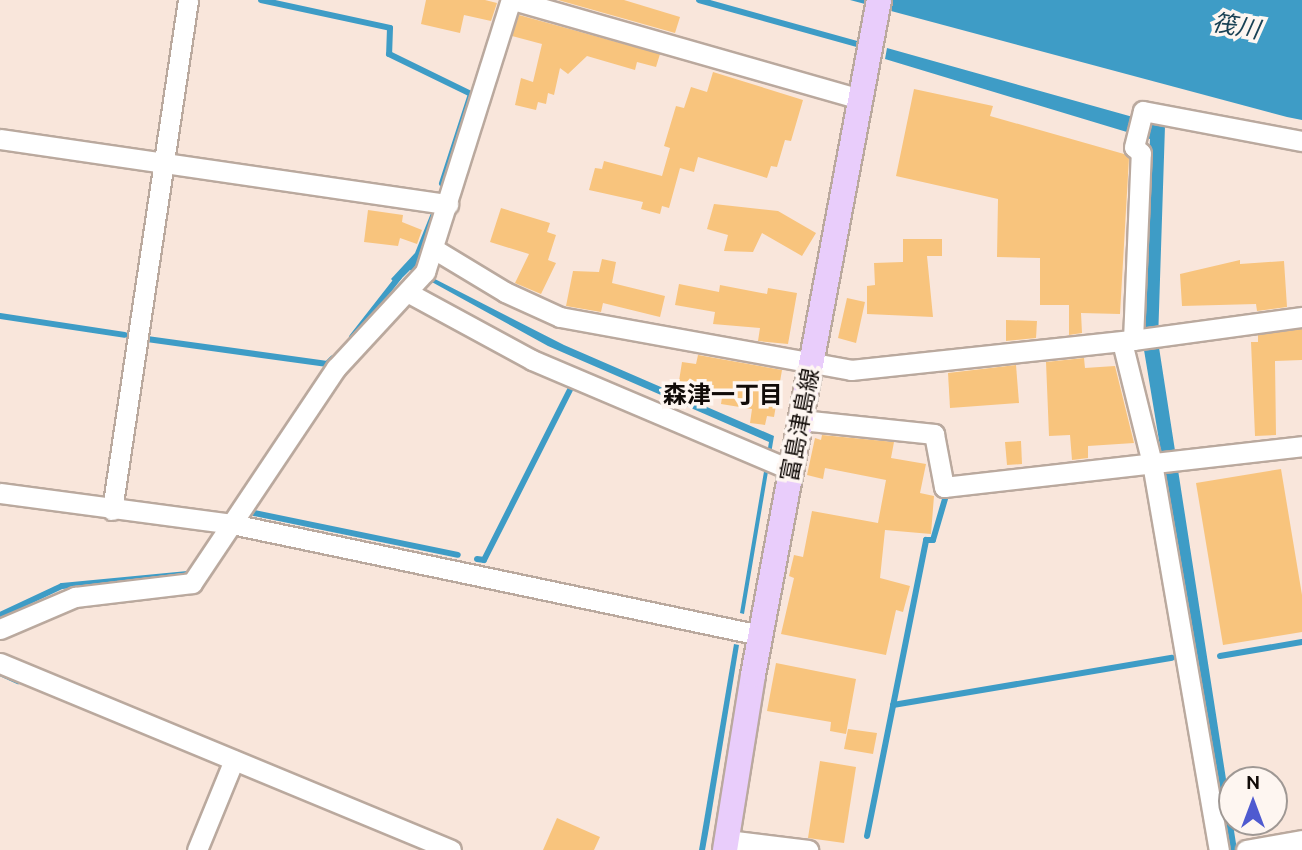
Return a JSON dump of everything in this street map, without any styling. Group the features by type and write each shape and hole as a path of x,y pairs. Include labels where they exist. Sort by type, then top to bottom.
{"main road":[{"name":"富島津島線","path":"726,845 761,635 775,463 801,420 878,0"}],"street":[{"path":"112,510 188,0"},
{"path":"0,629 75,597 192,583 350,349 417,281 434,249 513,0 861,99"},
{"path":"1219,850 1163,462 1138,340 1141,153 1134,147 1143,111 1302,141"},
{"path":"0,139 448,204"},
{"path":"434,249 505,292 559,317 852,370 894,368 1138,340 1302,317"},
{"path":"417,281 533,359 775,463"},
{"path":"801,420 934,434 944,488 1302,446"},
{"path":"0,493 232,524 761,635"},
{"path":"0,663 451,850"},
{"path":"197,850 234,760"},
{"path":"1246,850 1302,840"},
{"path":"726,845 808,850"}],"water":[{"name":"筏川","path":"850,0 1302,0 1302,120 1287,117"},
{"path":"887,48 1165,126 1158,341 1224,766 1218,766 1218,795 1141,332 1150,139 885,59"},
{"path":"431,213 437,215 418,261 429,276 564,345 774,436 744,614 740,613 769,442 548,346 410,270 396,284 391,279 415,253"},
{"path":"734,644 739,645 709,828 705,850 699,850"},
{"path":"1226,836 1235,836 1237,850 1230,850"}],"building":[{"path":"426,0 485,0 497,3 491,21 464,15 460,33 421,24"},
{"path":"558,0 624,0 680,17 675,33"},
{"path":"519,15 660,54 656,67 637,62 635,70 587,56 568,74 560,68 554,95 548,93 546,104 538,102 536,110 515,105 521,78 533,82 542,44 512,36"},
{"path":"713,72 803,100 791,141 785,140 777,167 771,166 767,178 698,157 694,172 680,168 669,208 662,206 660,214 641,209 643,202 589,190 595,168 602,169 604,161 662,176 670,148 664,146 676,106 684,108 691,87 707,92"},
{"path":"914,89 993,106 990,116 1124,154 1129,158 1120,314 1081,313 1082,333 1069,335 1069,305 1040,305 1040,258 997,257 998,199 896,176"},
{"path":"714,204 778,211 816,233 802,256 762,233 753,252 724,251 728,235 707,229"},
{"path":"501,208 550,223 547,232 556,235 548,260 556,263 541,294 515,283 529,254 490,242"},
{"path":"368,210 403,215 402,222 422,230 417,244 400,238 398,246 364,242"},
{"path":"903,239 942,239 942,256 927,256 933,317 867,314 867,286 875,285 874,263 903,262"},
{"path":"602,259 616,262 612,283 665,296 660,317 603,303 601,312 566,306 573,271 599,272"},
{"path":"1240,260 1240,264 1284,261 1287,307 1257,311 1256,304 1182,306 1180,274"},
{"path":"679,284 719,292 720,285 767,294 768,288 797,293 788,344 758,341 760,328 713,324 715,312 675,305"},
{"path":"847,298 865,302 856,343 838,338"},
{"path":"1006,320 1037,321 1036,338 1006,341"},
{"path":"1302,329 1302,360 1275,361 1276,435 1255,436 1251,342 1258,342 1258,335"},
{"path":"698,355 782,370 774,417 767,416 765,425 750,423 752,409 721,404 723,391 679,381 682,362 696,364"},
{"path":"1084,358 1085,368 1115,366 1134,443 1088,446 1088,458 1072,460 1070,435 1049,436 1046,362"},
{"path":"1016,365 1019,403 950,408 948,373"},
{"path":"822,435 894,442 891,458 926,464 920,493 934,496 931,534 885,530 880,578 910,586 903,612 896,610 886,655 781,634 794,578 789,576 794,555 803,557 812,511 878,523 886,480 825,468 823,479 807,475 815,438 821,440"},
{"path":"1021,441 1022,464 1007,465 1005,442"},
{"path":"1281,469 1302,595 1302,632 1223,645 1196,483"},
{"path":"776,663 856,679 846,734 830,731 831,722 767,711"},
{"path":"848,729 877,733 873,754 844,749"},
{"path":"820,761 856,767 844,843 808,838"},
{"path":"557,818 600,837 594,850 543,850"}],"waterway":[{"path":"261,0 390,28 389,54 471,94 442,183"},
{"path":"699,0 864,46"},
{"path":"352,337 399,277"},
{"path":"0,316 125,335"},
{"path":"147,339 327,364 333,358"},
{"path":"477,559 484,560 571,388"},
{"path":"867,836 926,540 933,540 945,499"},
{"path":"254,513 458,555"},
{"path":"0,615 62,586 190,574"},
{"path":"1220,656 1302,642"},
{"path":"893,705 1172,658"},
{"path":"0,673 18,681"}],"district":[{"name":"森津一丁目","path":"723,395"}]}
